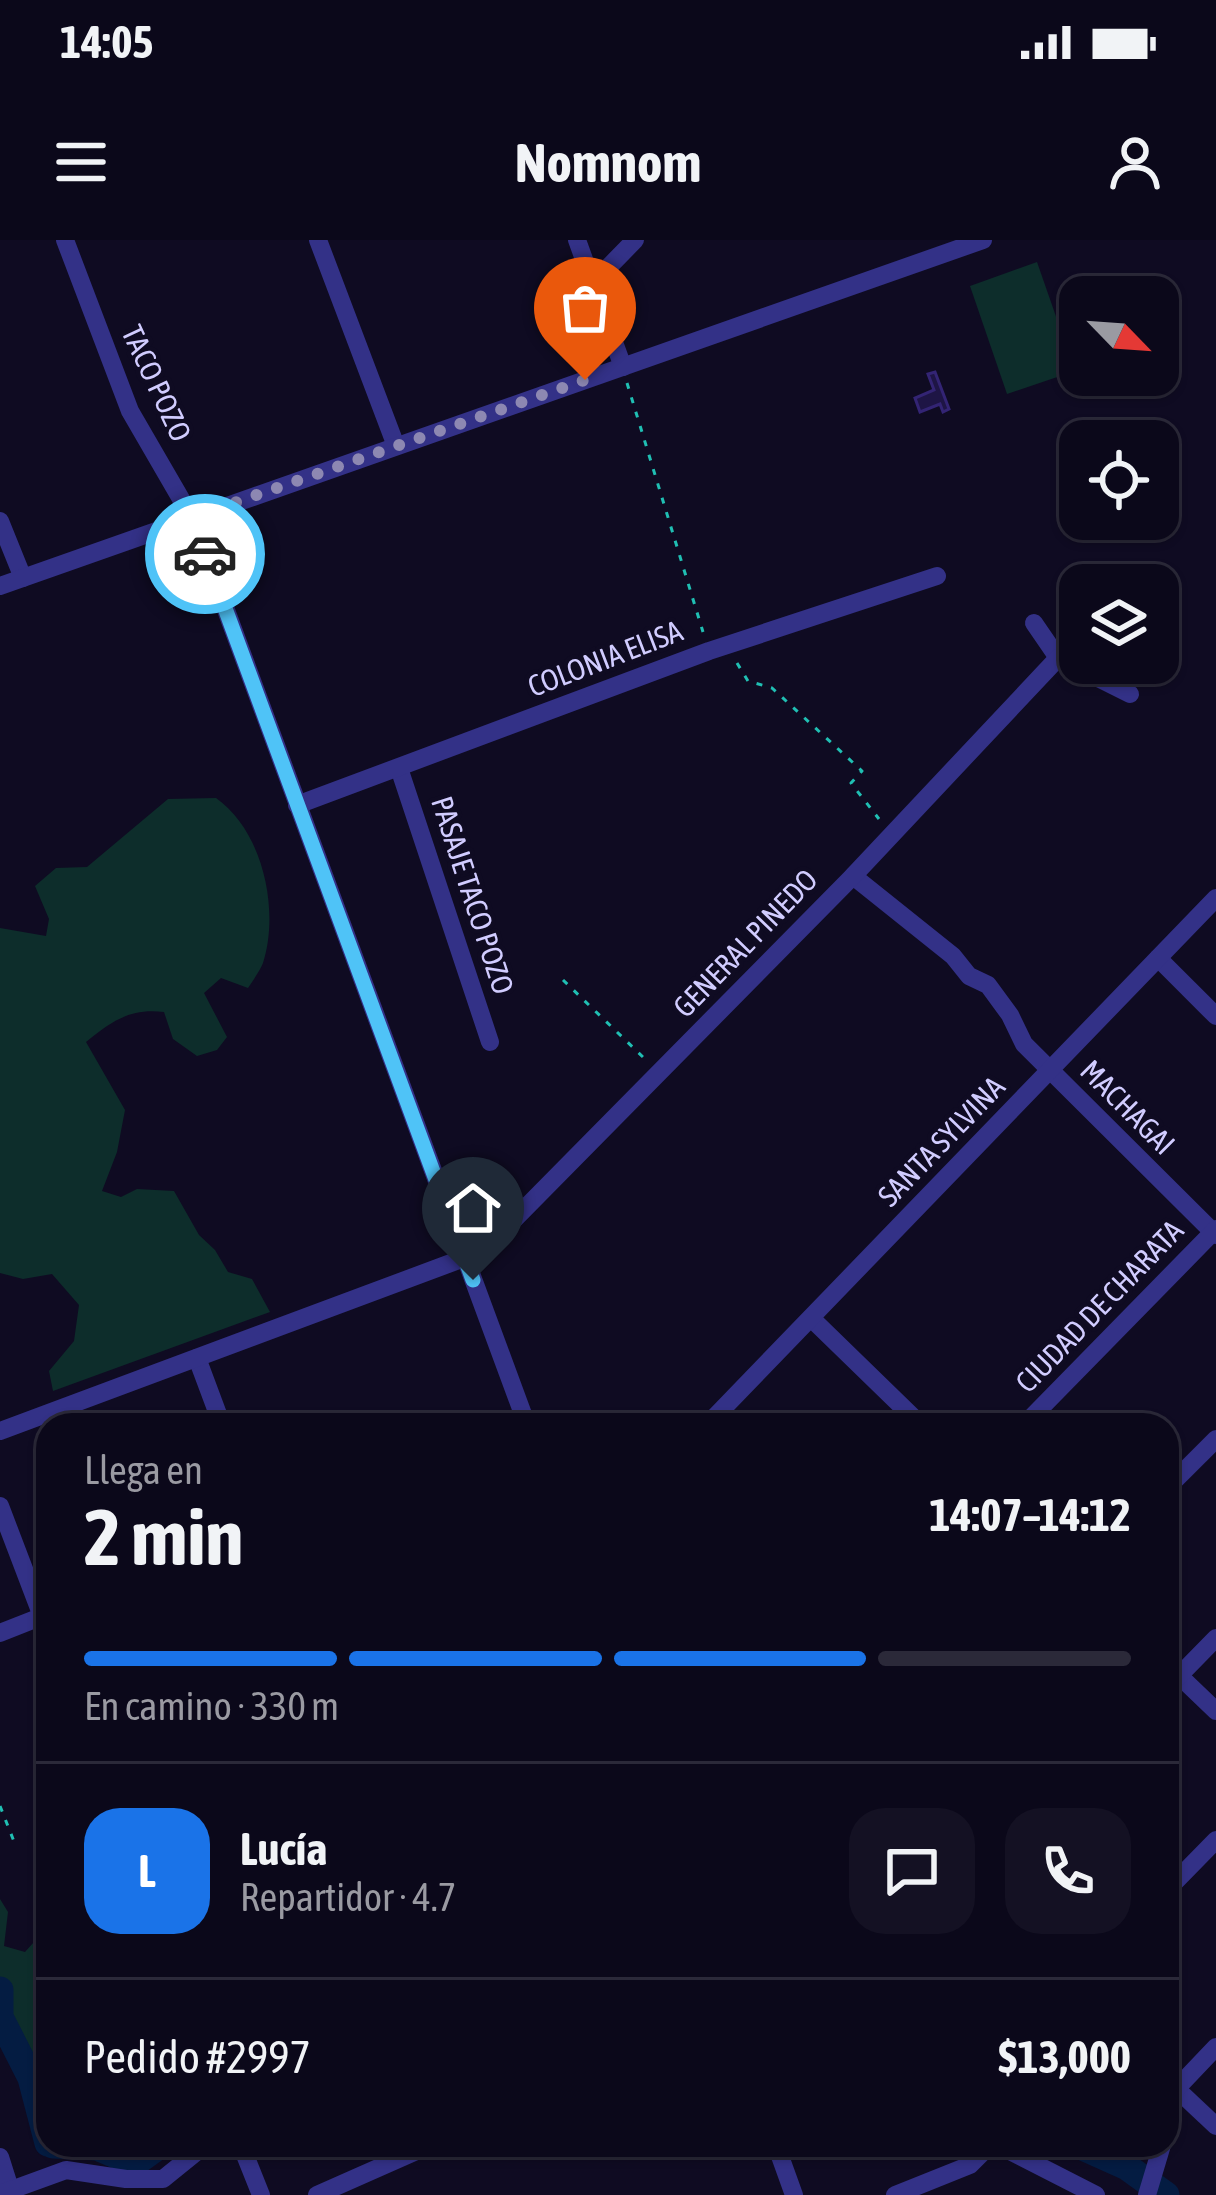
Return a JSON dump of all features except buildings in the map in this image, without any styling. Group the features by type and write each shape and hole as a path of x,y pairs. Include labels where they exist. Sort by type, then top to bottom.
{"street":[{"name":"TACO POZO","path":"65,240 130,411 191,518 523,1413"},
{"path":"318,240 396,446"},
{"path":"577,240 622,367"},
{"path":"593,284 635,240"},
{"path":"0,586 983,240"},
{"path":"0,520 23,578"},
{"name":"COLONIA ELISA","path":"297,805 718,649 937,576"},
{"path":"1034,623 1058,658 1130,694"},
{"name":"GENERAL PINEDO","path":"49,1413 483,1251 853,876 1058,658"},
{"name":"PASAJE TACO POZO","path":"399,768 490,1042"},
{"name":"MACHAGAI","path":"853,876 953,956 969,976 988,985 1024,1044 1215,1232"},
{"name":"SANTA SYLVINA","path":"718,1413 1216,898"},
{"path":"1158,958 1216,1016"},
{"name":"CIUDAD DE CHARATA","path":"1036,1413 1215,1232"},
{"path":"811,1318 909,1413"},
{"path":"197,1358 218,1413"},
{"name":"GENERAL PINEDO","path":"0,1431 36,1418"},
{"path":"1179,1476 1216,1438"},
{"path":"0,1506 36,1596"},
{"path":"0,1633 36,1624"},
{"path":"1179,1669 1216,1638"},
{"path":"1179,1682 1216,1712"},
{"path":"1179,1878 1216,1840"},
{"path":"1179,2078 1216,2047"},
{"path":"1179,2091 1216,2126"},
{"path":"0,2157 8,2193 66,2170 163,2179 190,2157"},
{"path":"247,2157 261,2195"},
{"path":"317,2195 403,2157"},
{"path":"780,2157 794,2195"},
{"path":"896,2195 980,2157"},
{"path":"1018,2157 1096,2195"},
{"path":"1147,2194 1159,2157"}],"path":[{"path":"622,367 718,649 748,681 772,688 862,771 851,783 891,835"},
{"path":"563,980 659,1073"},
{"path":"0,1806 15,1844"}],"green space":[{"path":"1037,262 1059,325 1059,376 1007,394 970,286"},
{"path":"216,798 246,830 268,896 268,942 263,963 248,988 221,978 204,993 227,1037 217,1050 197,1056 173,1039 164,1012 152,1011 122,1018 86,1042 125,1110 117,1152 102,1191 121,1197 137,1189 174,1191 199,1235 228,1272 252,1279 270,1312 53,1391 49,1371 74,1341 79,1305 52,1274 23,1279 0,1273 0,928 46,936 49,919 35,886 56,868 87,867 168,799"},
{"path":"0,1899 8,1912 4,1946 25,1952 36,1940 36,2085 3,2014 6,1997 0,1980"}],"waterway":[{"path":"0,1990 0,2017 36,2097"},
{"path":"121,2157 135,2163 143,2157"},
{"path":"1105,2157 1166,2195"}],"way so far":[{"path":"205,554 191,518 585,380"}],"route":[{"path":"205,554 473,1280"}]}
